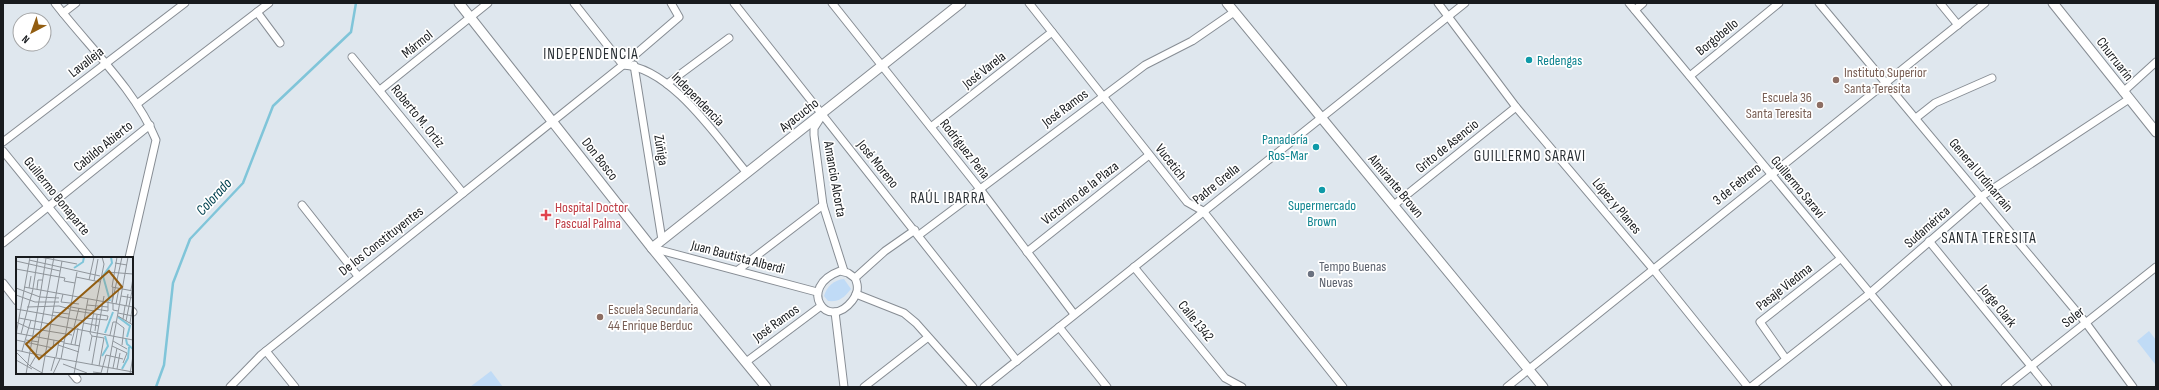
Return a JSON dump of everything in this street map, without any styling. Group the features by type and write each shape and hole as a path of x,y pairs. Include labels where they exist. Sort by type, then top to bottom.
{"main road":[{"name":"Don Bosco","path":"459,3 553,120 652,248 766,387"},
{"name":"Almirante Brown","path":"1227,3 1320,118 1394,205 1543,387"},
{"name":"Churruarín","path":"2053,3 2156,132"},
{"name":"Ayacucho","path":"652,248 821,116 955,5"}],"street":[{"path":"54,3 137,104 150,125"},
{"path":"63,14 76,3"},
{"name":"Lavalleja","path":"3,142 185,3"},
{"name":"Cabildo Abierto","path":"137,104 269,3"},
{"name":"Mármol","path":"380,90 488,3"},
{"path":"574,3 622,64"},
{"name":"De los Constituyentes","path":"230,387 266,351 679,17 671,3"},
{"name":"José Moreno","path":"734,3 821,116 917,232 1017,360"},
{"name":"Rodríguez Peña","path":"832,3 980,189 1074,314"},
{"name":"Vucetich","path":"1029,3 1187,202 1203,211 1343,387"},
{"name":"López y Planes","path":"1438,3 1516,107 1653,269 1748,387"},
{"name":"Padre Grella","path":"984,387 1465,3"},
{"name":"Guillermo Saravi","path":"1629,3 1770,175 1948,387"},
{"path":"1635,10 1643,3"},
{"name":"Borgobello","path":"1690,76 1779,3"},
{"name":"General Urdinarrain","path":"1819,3 1982,196 2086,323 2133,387"},
{"path":"1940,3 1958,25"},
{"name":"3 de Febrero","path":"1507,387 1985,3"},
{"path":"257,12 280,43"},
{"name":"José Ramos","path":"855,278 885,251 917,232 980,189 1145,65 1192,41 1234,12"},
{"name":"José Varela","path":"931,128 1052,32"},
{"path":"667,84 729,38"},
{"name":"Roberto M. Ortiz","path":"352,57 463,193"},
{"path":"2123,92 2156,62"},
{"name":"Independencia","path":"622,64 634,65 662,79 693,108 748,173"},
{"name":"Zúñiga","path":"634,65 662,240"},
{"path":"1916,118 1935,103 1992,78"},
{"name":"Sudamérica","path":"1751,387 1870,294 1982,196 2129,99"},
{"name":"Grito de Asencio","path":"1394,205 1516,107"},
{"name":"Amancio Alcorta","path":"821,116 814,128 814,135 823,205 844,271"},
{"name":"Cabildo Abierto","path":"3,243 150,125 156,140 129,257"},
{"name":"Guillermo Bonaparte","path":"3,151 89,257"},
{"name":"Victorino de la Plaza","path":"1027,252 1149,155"},
{"path":"738,270 823,205"},
{"path":"302,206 358,276"},
{"name":"Jorge Clark","path":"1929,242 2048,387"},
{"name":"Juan Bautista Alberdi","path":"652,248 817,292"},
{"name":"Pasaje Viedma","path":"1786,359 1760,322 1840,259"},
{"name":"Calle 1342","path":"1134,267 1225,378 1242,387"},
{"name":"Soler","path":"2005,387 2156,267"},
{"path":"844,271 855,278 858,288 856,294 845,308 835,312 828,312 821,306 817,292 825,280 835,272 844,271"},
{"path":"3,283 16,300"},
{"path":"856,294 904,313 916,323 927,338 973,387"},
{"name":"José Ramos","path":"746,362 821,306"},
{"path":"835,312 844,387"},
{"path":"1059,327 1107,387"},
{"path":"864,387 927,338"},
{"path":"266,351 295,387"}],"shaded area":[{"path":"844,279 851,289 841,299 828,301 824,296 827,289 834,282"},
{"path":"2149,331 2156,340 2155,364 2137,341"},
{"path":"491,371 503,387 470,387"}],"waterway":[{"name":"Colorado","path":"156,387 164,365 173,283 190,239 243,183 273,106 351,32 356,3"}],"place":[{"name":"Redengas","path":"1529,60"},
{"name":"Instituto Superior Santa Teresita","path":"1836,80"},
{"name":"Escuela 36 Santa Teresita","path":"1820,105"},
{"name":"Panadería Ros-Mar","path":"1316,147"},
{"name":"Supermercado Brown","path":"1322,190"},
{"name":"Hospital Doctor Pascual Palma","path":"546,215"},
{"name":"Tempo Buenas Nuevas","path":"1311,274"},
{"name":"Escuela Secundaria 44 Enrique Berduc","path":"600,317"}],"district":[{"name":"INDEPENDENCIA","path":"591,54"},
{"name":"GUILLERMO SARAVI","path":"1530,156"},
{"name":"RAÚL IBARRA","path":"948,198"},
{"name":"SANTA TERESITA","path":"1989,238"}]}
